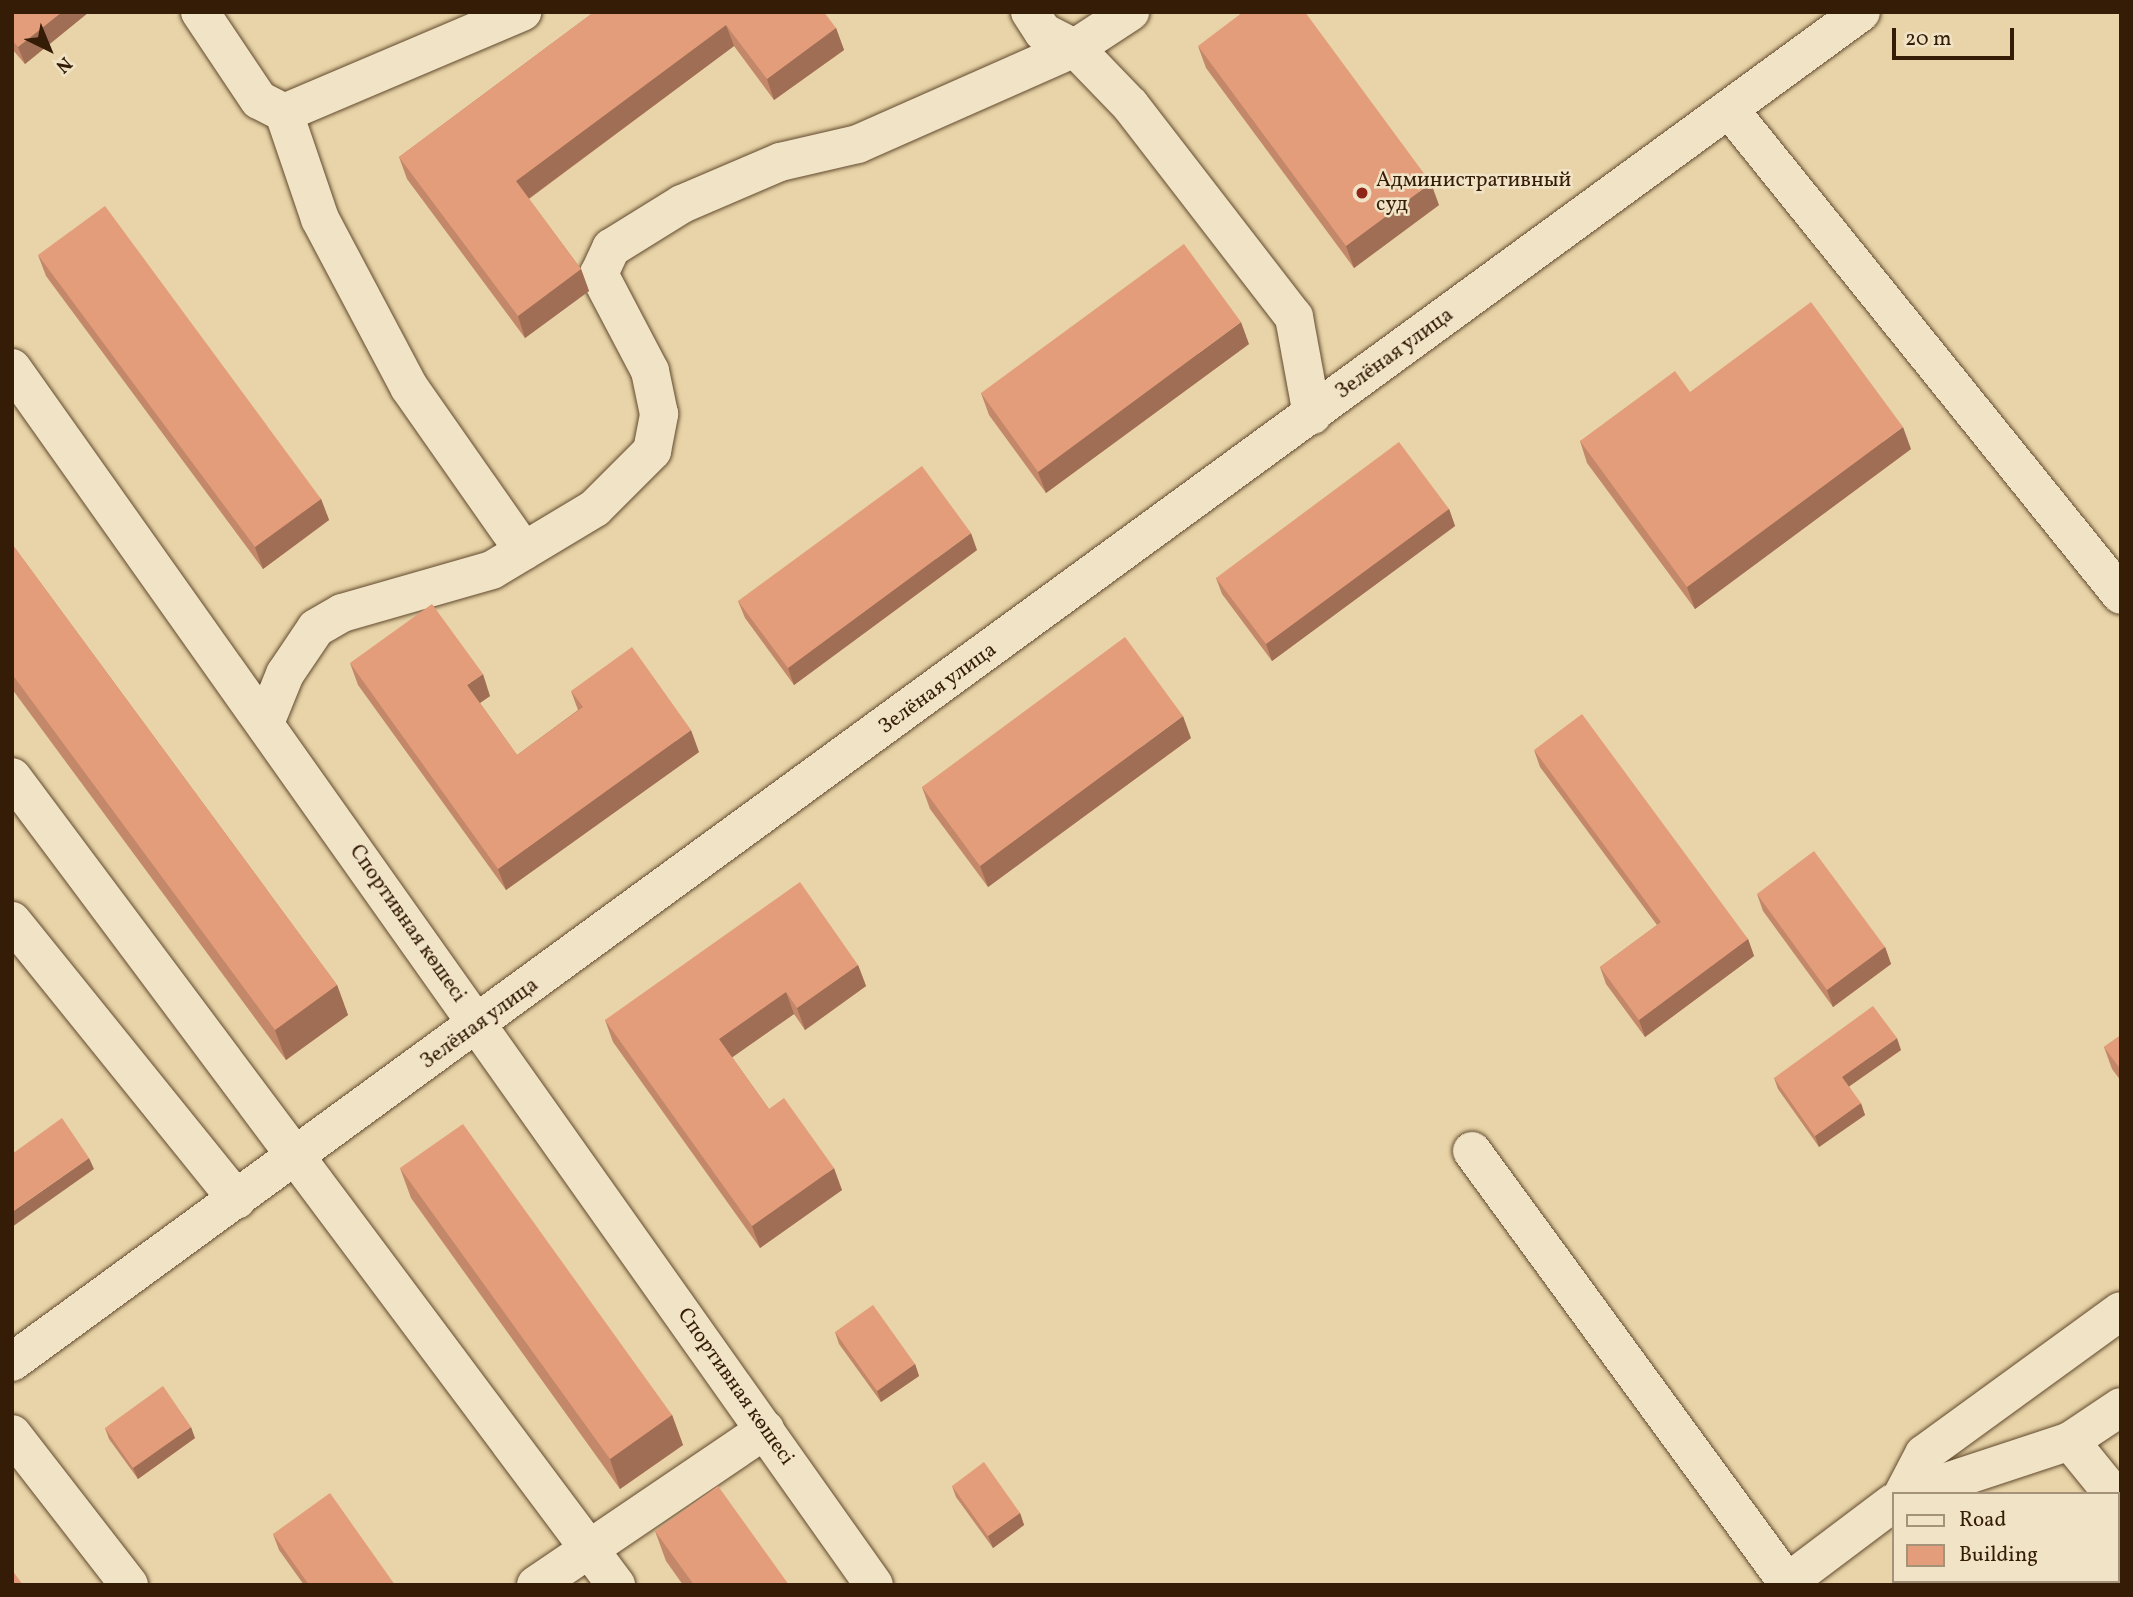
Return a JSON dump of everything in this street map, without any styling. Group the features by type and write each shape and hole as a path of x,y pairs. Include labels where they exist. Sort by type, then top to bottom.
{"street":[{"path":"200,12 259,100 284,114 320,219 409,387 524,551"},
{"path":"284,114 522,12"},
{"path":"1030,12 1043,32 1075,48 1130,105 1294,317 1312,415"},
{"path":"265,723 285,674 316,628 342,613 492,570 595,508 652,451 659,414 650,370 599,274 611,248 682,204 780,162 858,144 1075,48 1130,12"},
{"name":"Зелёная улица","path":"12,1363 479,1025 1861,12"},
{"path":"1729,109 2121,595"},
{"name":"Спортивная көшесі","path":"12,368 874,1585"},
{"path":"12,777 294,1159 615,1585"},
{"path":"12,921 237,1200"},
{"path":"1472,1152 1786,1583 1892,1504"},
{"path":"1904,1492 1924,1454 2121,1311"},
{"path":"1916,1492 2070,1441 2121,1407"},
{"path":"536,1585 765,1430"},
{"path":"12,1434 129,1585"},
{"path":"2070,1441 2111,1492"}],"building":[{"path":"12,12 62,12 18,47 12,40"},
{"path":"594,12 824,12 836,28 767,79 726,25 516,181 581,269 518,316 399,157"},
{"path":"1243,12 1305,12 1431,183 1346,246 1198,46"},
{"path":"105,206 321,499 255,547 38,255"},
{"path":"1184,244 1241,322 1038,472 981,393"},
{"path":"1811,302 1903,427 1687,587 1580,441 1675,371 1690,392"},
{"path":"1399,442 1449,509 1266,644 1216,578"},
{"path":"922,466 971,533 788,668 738,601"},
{"path":"12,544 337,985 275,1030 12,674"},
{"path":"432,604 483,674 467,685 517,755 583,707 571,691 632,647 691,730 498,869 350,663"},
{"path":"1125,637 1183,716 980,866 922,787"},
{"path":"1582,714 1748,939 1639,1020 1600,967 1661,922 1534,750"},
{"path":"1814,851 1885,947 1827,990 1757,894"},
{"path":"800,882 858,965 797,1008 786,992 719,1039 769,1109 784,1098 834,1168 752,1226 605,1020"},
{"path":"1873,1006 1897,1038 1842,1077 1861,1103 1815,1136 1774,1078"},
{"path":"2121,1035 2121,1070 2104,1047"},
{"path":"62,1118 89,1158 12,1212 12,1154"},
{"path":"463,1124 672,1415 610,1459 400,1168"},
{"path":"873,1305 915,1364 877,1391 835,1332"},
{"path":"163,1386 191,1427 133,1468 105,1428"},
{"path":"984,1462 1020,1513 988,1536 952,1486"},
{"path":"718,1486 789,1585 694,1585 655,1531"},
{"path":"330,1493 395,1585 309,1585 273,1534"},
{"path":"12,1570 23,1585 12,1585"}],"place":[{"name":"Административный суд","path":"1362,193"}]}
